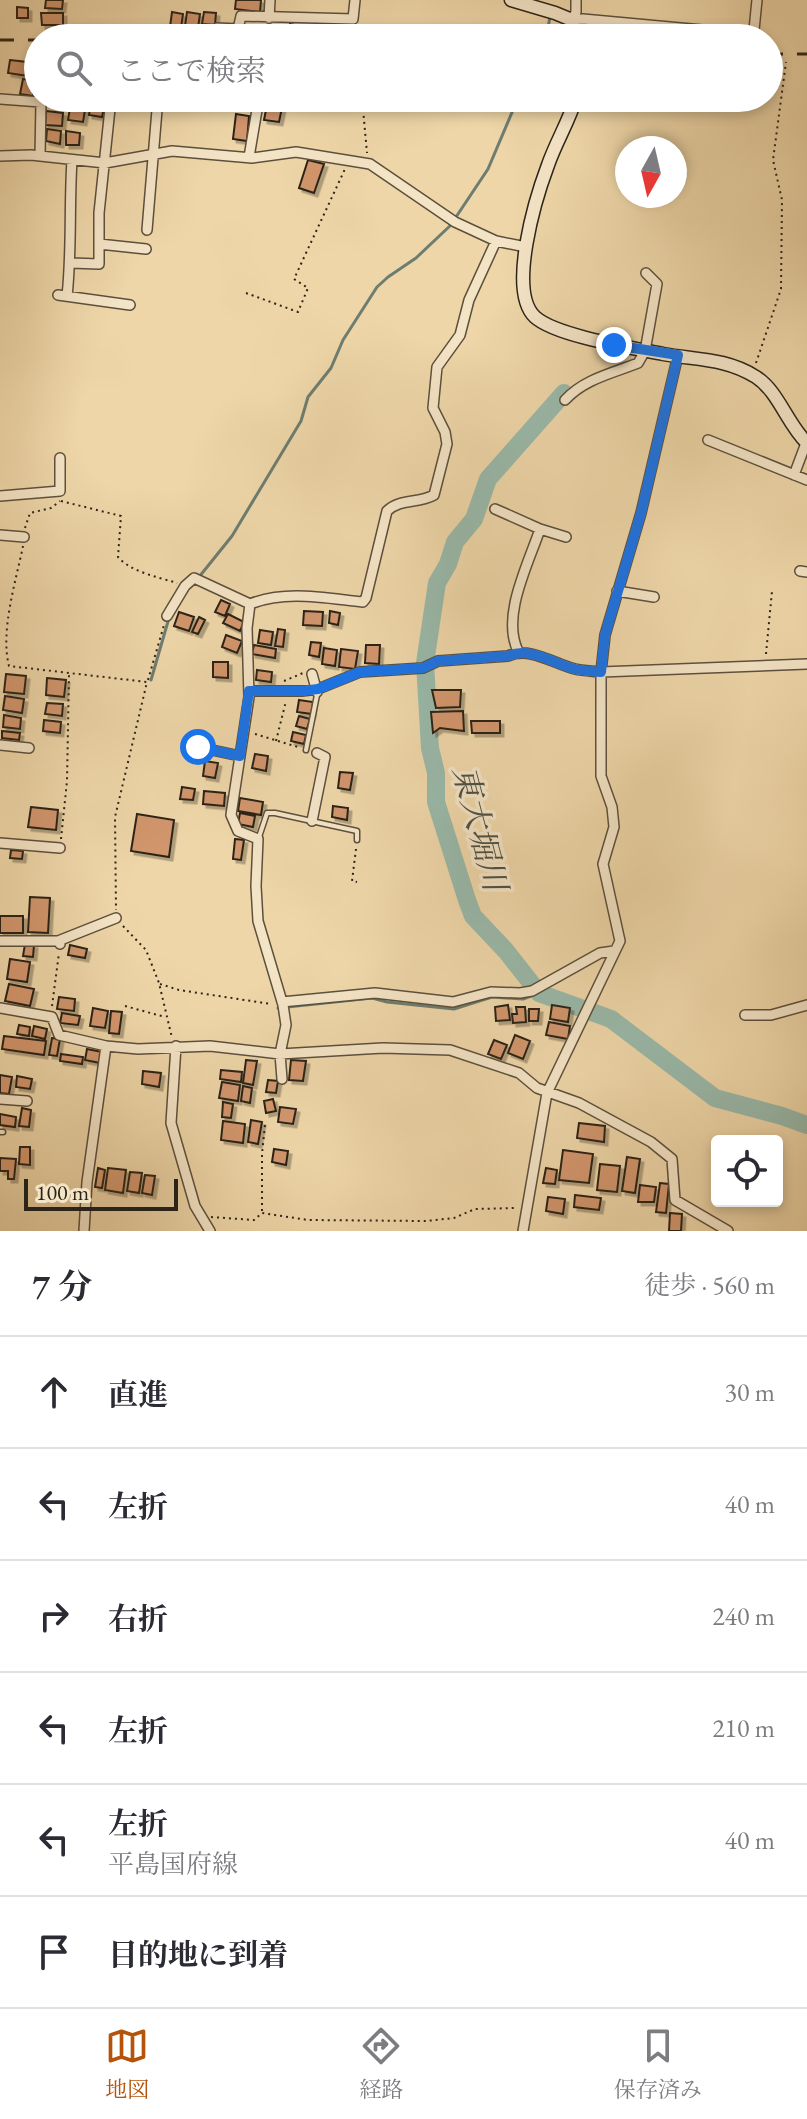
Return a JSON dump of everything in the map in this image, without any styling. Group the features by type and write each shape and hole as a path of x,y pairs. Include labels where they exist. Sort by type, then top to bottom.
{"main road":[{"path":"511,0 547,5 572,20 572,24"},
{"path":"570,112 548,164 526,247 524,298 527,307 537,318 556,328 614,345 723,361 752,375 769,388 794,430 806,443"}],"street":[{"path":"269,18 270,0"},
{"path":"239,24 241,16 353,19 355,0"},
{"path":"572,20 576,0"},
{"path":"755,24 757,0"},
{"path":"572,20 637,24"},
{"path":"0,99 24,100"},
{"path":"40,156 42,112"},
{"path":"71,263 99,264 99,213 110,112"},
{"path":"147,230 157,112"},
{"path":"249,157 257,112"},
{"path":"0,156 40,156 105,163 172,151 249,157 296,152 370,164 454,221 496,241 526,247"},
{"path":"72,160 69,203 71,263 63,295 123,301"},
{"path":"167,616 185,586 194,578 250,604 267,597 287,595 363,602 387,511 396,503 425,500 434,495 447,444 445,432 437,422 433,408 437,367 460,335 469,300 496,241"},
{"path":"99,244 146,249"},
{"path":"565,400 574,390 638,363 645,351 657,284 646,273"},
{"path":"523,1231 547,1093 620,941 603,864 614,827 612,807 601,776 601,672 605,635 641,513 678,355"},
{"path":"708,440 807,480"},
{"path":"794,475 806,443"},
{"path":"0,496 60,496 60,458"},
{"path":"495,509 566,537"},
{"path":"518,651 511,638 512,625 517,599 540,529"},
{"path":"0,535 24,537"},
{"path":"617,591 654,597"},
{"path":"250,604 247,628 247,732 231,815 238,831 258,839 258,921 286,1025 280,1054 282,1079"},
{"path":"249,691 271,690 287,694 318,690 360,672 425,668 438,661 508,656 518,651 577,670 601,672 807,664"},
{"path":"312,674 318,690"},
{"path":"0,745 29,748"},
{"path":"198,747 240,756"},
{"path":"312,821 325,757 317,753"},
{"path":"0,843 60,848"},
{"path":"0,941 59,942 116,918"},
{"path":"283,1005 375,993 453,1002 491,992 520,993 534,990 600,953 614,951"},
{"path":"745,1015 771,1015 807,1005"},
{"path":"0,1008 51,1016 59,1035 106,1046 144,1049 219,1046 280,1054 383,1048 450,1050 519,1073 547,1093 579,1103 651,1142 672,1159 675,1200 728,1231"},
{"path":"84,1231 87,1182 106,1046"},
{"path":"176,1046 171,1123 200,1216 210,1231"},
{"path":"0,1099 27,1101"}],"lane":[{"path":"306,750 318,690"},
{"path":"258,839 267,813 357,831 357,840"}],"path":[{"path":"294,18 294,24"},
{"path":"783,85 786,62"},
{"path":"364,112 370,164"},
{"path":"752,375 781,289 782,200 773,160 779,112"},
{"path":"246,293 298,312 308,288 294,279 348,161"},
{"path":"147,682 9,666 5,655 7,616 27,518 30,513 51,508 60,496 121,516 118,557 123,563 185,586"},
{"path":"765,665 772,591"},
{"path":"167,616 147,682 115,817 116,918 146,950 159,983 165,1017 176,1046"},
{"path":"271,690 301,672 312,674"},
{"path":"60,848 67,781 70,673"},
{"path":"276,741 287,694"},
{"path":"247,732 306,750"},
{"path":"357,840 352,881 357,882"},
{"path":"51,1016 59,942"},
{"path":"159,983 179,990 283,1005"},
{"path":"125,1006 165,1017"},
{"path":"200,1216 254,1220 262,1213 265,1125"},
{"path":"262,1213 308,1220 426,1221 454,1218 475,1209 525,1208"}],"building":[{"path":"46,0 63,0 62,9 45,8"},
{"path":"236,0 261,0 260,12 235,9"},
{"path":"17,7 28,8 28,18 17,18"},
{"path":"172,12 183,14 182,24 170,24"},
{"path":"187,12 200,14 199,24 185,24"},
{"path":"204,12 216,13 215,24 202,24"},
{"path":"41,13 63,13 63,24 42,24"},
{"path":"10,60 24,62 24,75 8,73"},
{"path":"46,112 63,113 62,126 45,125"},
{"path":"69,112 85,112 83,122 68,120"},
{"path":"89,112 103,112 102,117 89,115"},
{"path":"266,112 281,112 279,122 264,120"},
{"path":"236,114 249,116 247,141 233,139"},
{"path":"47,129 61,131 60,144 46,141"},
{"path":"66,131 80,133 79,145 66,145"},
{"path":"308,160 324,164 314,193 299,188"},
{"path":"221,600 230,604 225,616 215,612"},
{"path":"304,611 323,612 322,626 303,625"},
{"path":"330,611 340,613 338,625 329,623"},
{"path":"179,612 194,617 189,631 174,626"},
{"path":"228,614 244,622 240,631 223,623"},
{"path":"199,617 205,620 198,634 192,632"},
{"path":"278,629 285,630 283,647 275,646"},
{"path":"260,630 273,632 271,645 258,643"},
{"path":"226,635 242,641 237,653 222,647"},
{"path":"311,642 321,643 319,657 309,655"},
{"path":"254,645 276,649 275,658 252,654"},
{"path":"366,645 380,645 379,664 365,663"},
{"path":"324,648 337,650 335,666 322,664"},
{"path":"341,649 358,651 355,669 339,667"},
{"path":"213,662 228,662 228,678 213,677"},
{"path":"257,670 272,672 271,682 256,680"},
{"path":"6,674 26,676 24,694 4,692"},
{"path":"47,678 66,680 64,697 46,695"},
{"path":"432,690 461,690 460,707 436,708"},
{"path":"5,696 24,699 22,713 3,710"},
{"path":"299,700 313,702 312,714 297,712"},
{"path":"47,703 63,704 62,716 45,714"},
{"path":"463,711 464,731 440,728 433,733 431,712"},
{"path":"4,715 21,718 20,729 3,727"},
{"path":"299,716 310,719 307,729 296,726"},
{"path":"44,720 61,722 60,733 43,731"},
{"path":"471,721 500,721 500,733 472,733"},
{"path":"2,731 20,733 19,740 2,738"},
{"path":"293,732 306,735 304,744 291,741"},
{"path":"255,754 268,756 266,771 252,768"},
{"path":"205,761 218,763 215,778 203,776"},
{"path":"340,772 353,773 350,790 338,788"},
{"path":"182,787 195,789 193,800 180,799"},
{"path":"204,791 225,793 224,806 203,804"},
{"path":"240,798 263,802 261,815 238,811"},
{"path":"333,806 348,808 347,820 332,817"},
{"path":"31,807 58,810 56,830 28,827"},
{"path":"240,813 255,816 253,827 238,824"},
{"path":"137,814 174,820 169,857 131,851"},
{"path":"235,839 244,840 241,860 233,859"},
{"path":"11,850 23,851 22,859 10,858"},
{"path":"30,897 50,898 48,933 28,932"},
{"path":"0,916 23,916 23,933 0,933"},
{"path":"25,944 34,945 33,957 23,956"},
{"path":"70,945 87,949 85,958 68,955"},
{"path":"10,959 30,962 27,982 7,979"},
{"path":"9,984 34,989 30,1006 5,1001"},
{"path":"59,997 75,999 74,1011 57,1009"},
{"path":"508,1005 510,1020 496,1021 495,1007"},
{"path":"552,1005 570,1008 568,1022 550,1019"},
{"path":"516,1007 525,1007 526,1022 513,1023 512,1014 517,1014"},
{"path":"93,1008 108,1011 105,1028 90,1026"},
{"path":"529,1009 539,1009 538,1021 529,1021"},
{"path":"111,1011 122,1012 119,1034 109,1033"},
{"path":"62,1013 80,1016 78,1025 60,1023"},
{"path":"549,1022 570,1026 568,1039 546,1035"},
{"path":"19,1025 30,1027 29,1036 17,1034"},
{"path":"34,1026 47,1029 45,1039 32,1036"},
{"path":"515,1035 530,1041 523,1059 508,1053"},
{"path":"4,1036 46,1041 44,1055 2,1049"},
{"path":"52,1038 60,1039 57,1056 49,1055"},
{"path":"494,1040 507,1045 501,1059 488,1054"},
{"path":"87,1049 102,1052 100,1063 85,1060"},
{"path":"61,1054 83,1057 82,1064 60,1061"},
{"path":"246,1060 257,1061 253,1085 243,1083"},
{"path":"291,1060 306,1061 303,1081 289,1080"},
{"path":"221,1070 242,1072 241,1082 220,1079"},
{"path":"143,1071 161,1073 159,1087 142,1084"},
{"path":"0,1075 12,1077 9,1094 0,1093"},
{"path":"17,1076 32,1079 30,1089 16,1087"},
{"path":"268,1080 278,1081 276,1093 266,1092"},
{"path":"222,1082 240,1085 238,1101 219,1098"},
{"path":"243,1086 252,1088 250,1103 241,1101"},
{"path":"273,1099 276,1111 266,1113 264,1101"},
{"path":"223,1102 233,1104 231,1118 222,1117"},
{"path":"280,1107 296,1109 293,1124 278,1122"},
{"path":"22,1108 31,1110 29,1127 19,1126"},
{"path":"0,1114 16,1117 15,1127 0,1125"},
{"path":"251,1120 262,1122 258,1144 248,1142"},
{"path":"223,1121 245,1124 243,1143 221,1140"},
{"path":"579,1123 605,1126 604,1142 577,1138"},
{"path":"20,1147 30,1147 30,1165 19,1164"},
{"path":"274,1149 288,1151 286,1165 272,1162"},
{"path":"563,1150 593,1154 589,1183 559,1180"},
{"path":"627,1157 640,1159 635,1193 622,1191"},
{"path":"0,1158 16,1159 14,1179 8,1179 8,1171 0,1171"},
{"path":"600,1164 620,1166 617,1192 597,1190"},
{"path":"98,1168 105,1170 102,1188 95,1187"},
{"path":"108,1168 126,1170 123,1193 105,1190"},
{"path":"546,1168 557,1170 555,1184 543,1183"},
{"path":"130,1172 142,1173 139,1193 127,1191"},
{"path":"145,1175 155,1176 152,1195 142,1193"},
{"path":"660,1183 669,1184 666,1213 656,1212"},
{"path":"640,1185 656,1187 654,1202 638,1202"},
{"path":"575,1195 601,1198 599,1210 574,1207"},
{"path":"548,1197 565,1199 563,1214 546,1211"},
{"path":"670,1213 682,1214 681,1231 669,1231"}],"waterway":[{"path":"549,24 550,17"},
{"path":"456,217 488,169 512,112"},
{"path":"199,577 232,536 301,421 308,397 331,368 343,340 377,287 416,258 452,224"},
{"name":"東大堀川","path":"564,393 488,479 474,519 455,542 448,564 437,583 425,663 430,748 436,773 436,802 467,900 473,916 539,993 611,1019 715,1098 807,1125"},
{"path":"151,680 169,618"},
{"path":"278,1008 372,998 454,1009 492,997 523,999 539,993"}],"railway":[{"path":"0,40 24,40"},
{"path":"783,54 807,54"}],"route":[{"path":"198,747 240,756 249,691 318,689 360,672 423,668 438,661 508,656 518,651 577,670 601,672 605,635 641,513 678,355 614,345"}]}
